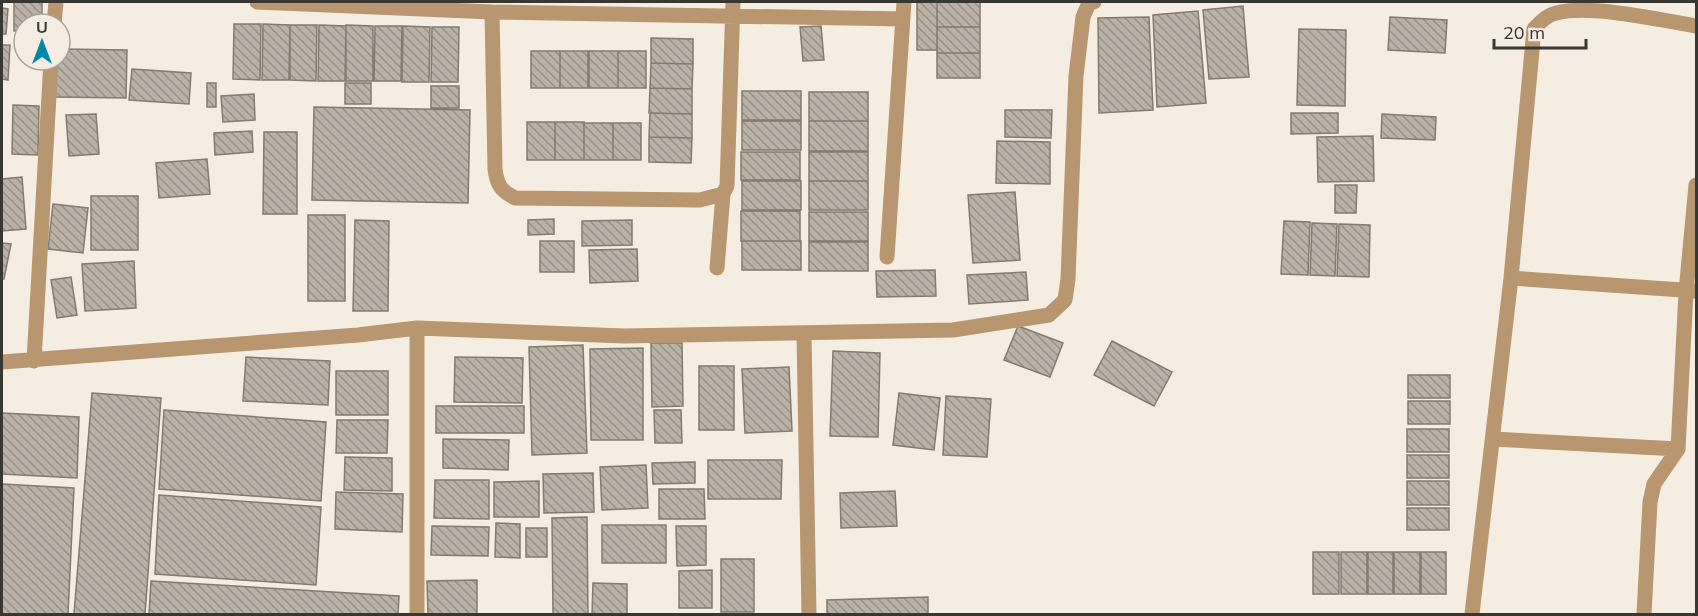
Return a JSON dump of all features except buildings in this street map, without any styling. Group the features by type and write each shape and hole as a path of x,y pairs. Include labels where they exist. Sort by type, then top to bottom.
{"street":[{"path":"257,2 323,2 492,12 732,9 903,19"},
{"path":"887,257 904,2"},
{"path":"2,362 358,335 417,328 624,336 804,334 952,330 1049,315 1065,300 1068,279 1076,76 1083,17 1089,3 1094,2"},
{"path":"1472,615 1511,278 1534,29 1542,20 1556,13 1604,7 1696,26"},
{"path":"717,268 723,194 727,186 732,9"},
{"path":"492,12 495,169 497,184 504,192 515,198 700,200 723,194"},
{"path":"34,361 50,72"},
{"path":"1644,615 1650,502 1654,484 1678,449 1691,291 1696,185"},
{"path":"1511,278 1691,291"},
{"path":"417,328 417,615"},
{"path":"804,334 809,615"},
{"path":"1493,439 1678,449"}]}
